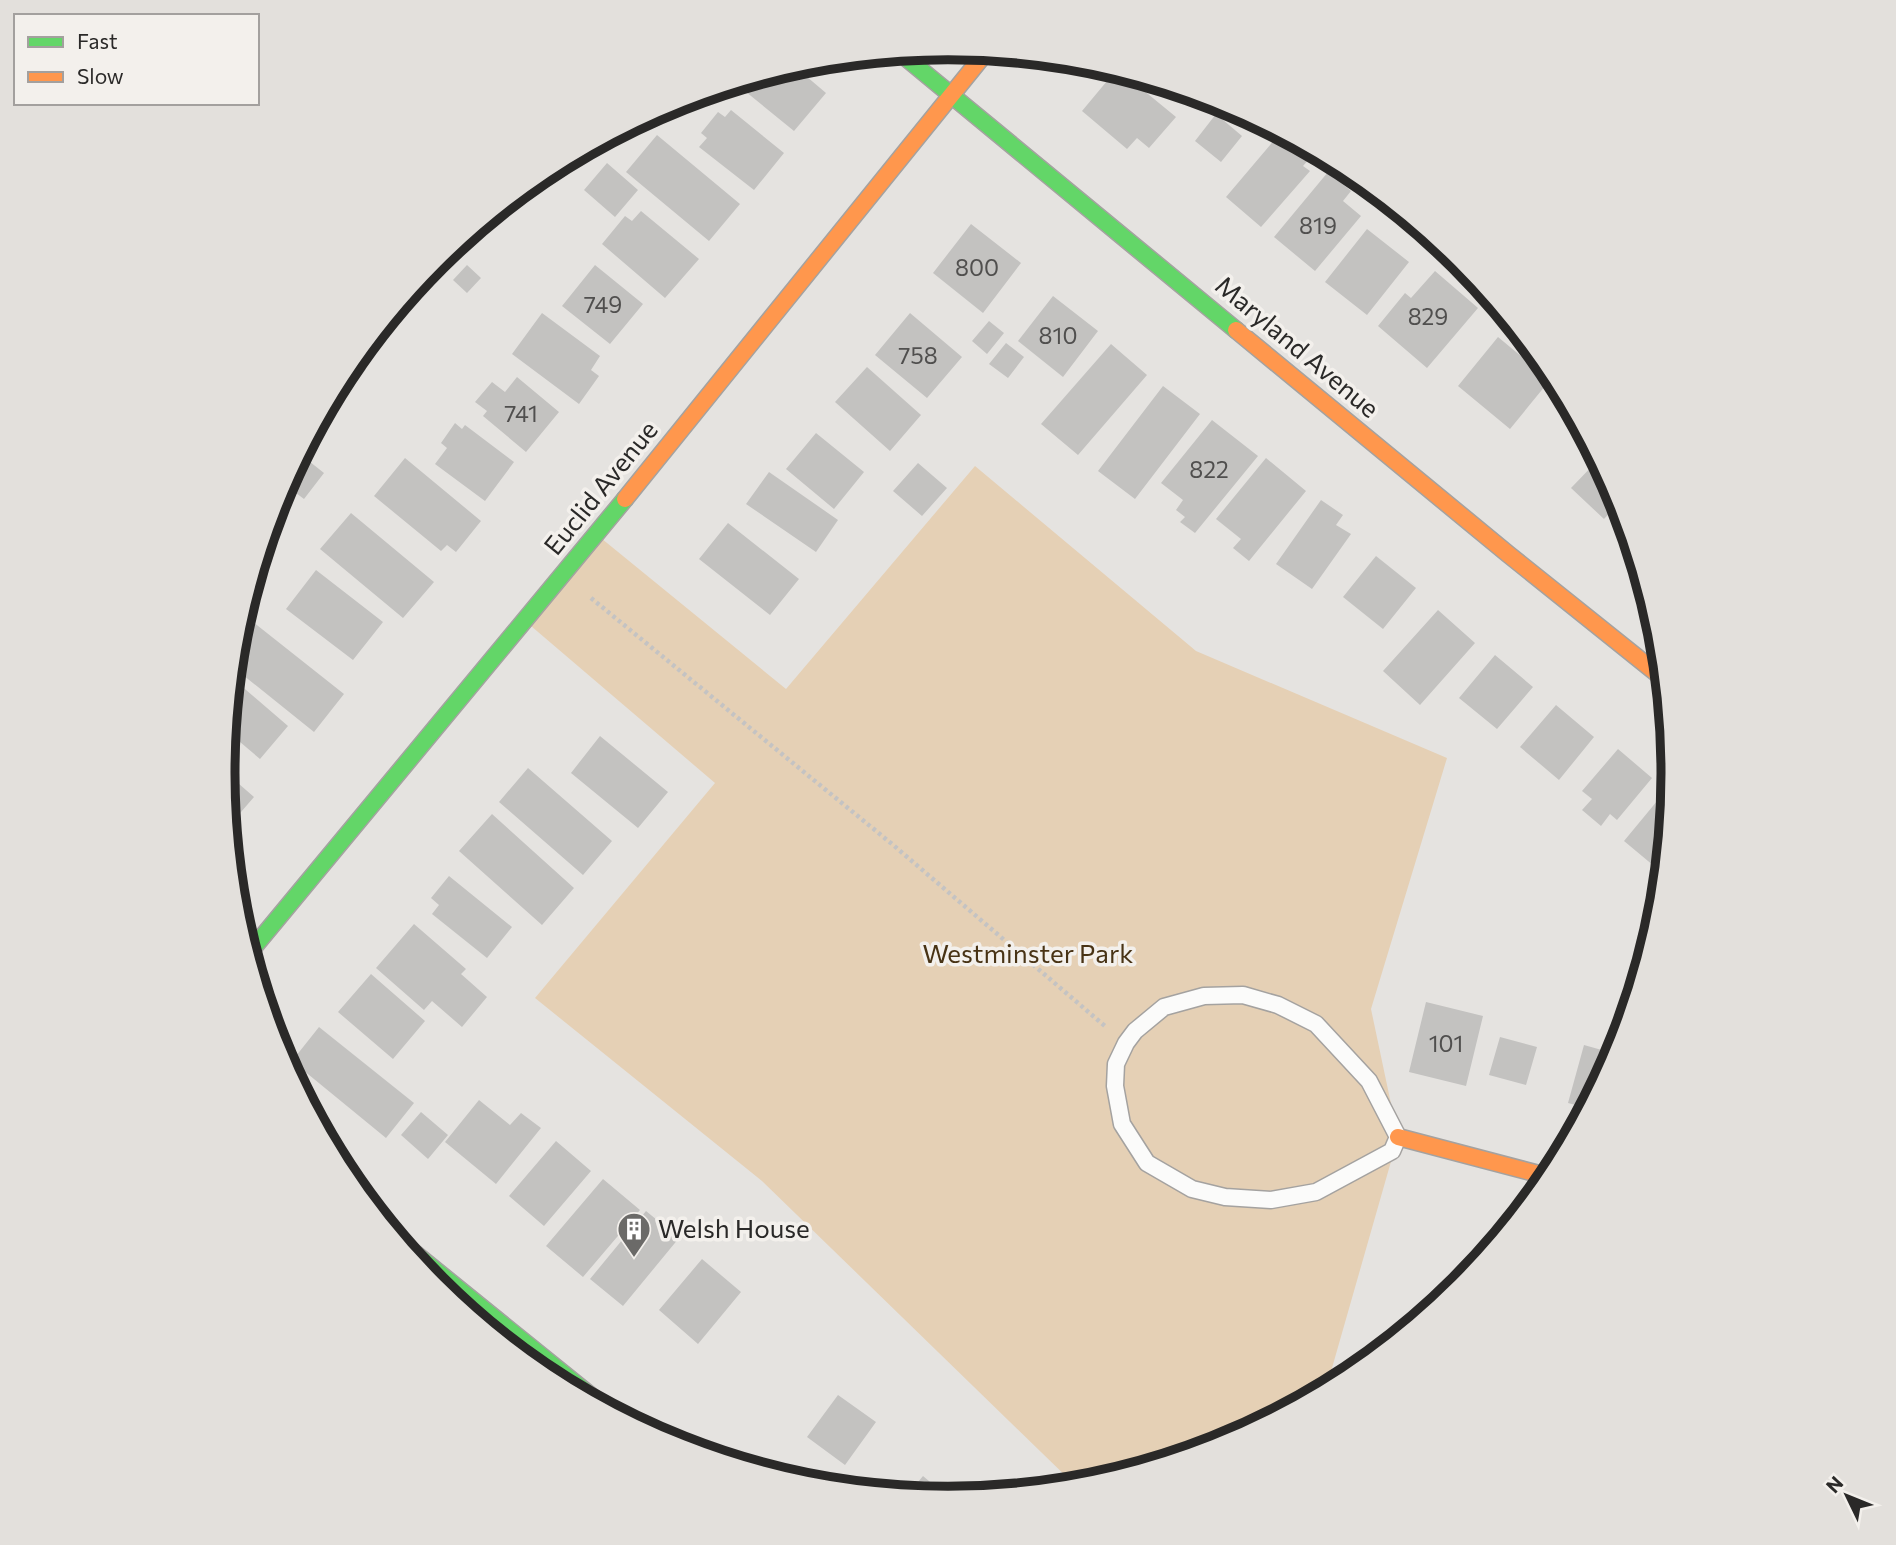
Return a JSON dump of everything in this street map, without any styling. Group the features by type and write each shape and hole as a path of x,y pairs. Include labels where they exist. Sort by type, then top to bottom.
{"street":[{"name":"Maryland Avenue","path":"910,61 1508,554 1654,671"},
{"name":"Euclid Avenue","path":"256,944 613,513 979,61"},
{"path":"1398,1137 1538,1174"},
{"path":"444,1277 555,1367"}],"lane":[{"path":"1243,995 1278,1005 1316,1024 1369,1082 1398,1137 1392,1151 1316,1192 1271,1200 1225,1197 1203,1192 1192,1189 1147,1163 1122,1124 1115,1086 1116,1065 1135,1031 1164,1007 1204,996 1243,995"}],"path":[{"path":"606,610 874,829 1092,1015"}],"green space":[{"name":"Westminster Park","path":"975,466 1196,651 1447,758 1371,1009 1398,1137 1330,1373 1263,1412 1177,1448 1133,1461 1065,1475 762,1181 535,998 715,783 524,620 596,534 786,689"}],"building":[{"path":"804,74 826,93 794,131 743,90"},
{"path":"1109,78 1137,85 1176,117 1149,148 1137,138 1127,149 1082,111"},
{"path":"731,110 784,153 754,190 699,147 707,138 701,133 718,112 725,117"},
{"path":"1216,114 1242,136 1221,162 1195,141"},
{"path":"657,135 740,204 709,241 626,172"},
{"path":"1275,139 1310,158 1303,166 1310,171 1261,227 1226,197"},
{"path":"607,163 638,190 615,217 584,190"},
{"path":"1328,172 1351,191 1343,201 1361,216 1315,271 1274,237"},
{"path":"641,211 699,259 665,298 602,244 625,216 632,221"},
{"path":"971,224 1021,263 983,313 933,273"},
{"path":"1367,229 1409,262 1367,315 1325,282"},
{"path":"472,242 458,260 455,258"},
{"path":"467,265 481,278 467,293 453,280"},
{"path":"595,265 643,304 610,344 562,306"},
{"path":"1435,271 1478,308 1427,368 1378,326 1405,293 1411,298"},
{"path":"1053,296 1098,331 1063,377 1018,341"},
{"path":"542,313 600,356 591,370 599,376 579,404 512,354"},
{"path":"910,313 962,357 927,398 875,355"},
{"path":"989,321 1004,333 987,354 972,341"},
{"path":"1498,337 1535,368 1546,385 1510,429 1458,386"},
{"path":"1006,343 1024,357 1008,378 989,364"},
{"path":"1111,344 1147,375 1078,455 1041,424"},
{"path":"362,366 366,369 350,391 347,389"},
{"path":"867,367 921,415 890,451 835,402"},
{"path":"517,377 559,412 526,452 483,416 487,411 475,402 492,382 505,392"},
{"path":"1163,386 1200,414 1135,499 1098,471"},
{"path":"1212,420 1258,456 1195,533 1180,522 1185,517 1176,510 1183,500 1161,483"},
{"path":"455,423 462,429 465,425 514,462 485,501 435,464 447,448 441,443"},
{"path":"816,433 864,472 834,509 786,469"},
{"path":"405,458 481,521 456,552 447,545 441,551 374,496"},
{"path":"1266,458 1306,491 1249,561 1233,548 1241,539 1216,519"},
{"path":"308,460 324,473 304,499 293,491"},
{"path":"918,463 947,488 922,516 893,491"},
{"path":"1592,467 1611,511 1604,519 1571,488"},
{"path":"769,472 838,520 816,552 746,504"},
{"path":"1321,500 1343,515 1336,525 1351,534 1312,589 1276,564"},
{"path":"351,513 434,582 403,618 320,549"},
{"path":"728,523 799,579 770,615 699,559"},
{"path":"1376,556 1416,588 1383,629 1343,597"},
{"path":"316,570 383,622 353,660 286,609"},
{"path":"1438,610 1475,643 1420,705 1383,671"},
{"path":"253,622 344,694 314,732 242,674"},
{"path":"1495,655 1533,687 1497,729 1459,698"},
{"path":"240,685 288,726 260,759 236,739"},
{"path":"1556,705 1594,737 1559,780 1520,747"},
{"path":"600,736 668,792 638,828 571,773"},
{"path":"1618,749 1652,778 1617,820 1610,814 1601,826 1582,810 1592,799 1582,791"},
{"path":"528,768 612,841 583,875 499,802"},
{"path":"235,781 254,797 237,817"},
{"path":"1660,798 1655,867 1624,841"},
{"path":"492,814 574,888 542,925 459,851"},
{"path":"449,876 512,927 487,958 432,914 439,905 431,898"},
{"path":"414,924 466,969 461,974 487,997 462,1027 432,1001 424,1010 376,968"},
{"path":"371,974 425,1021 393,1059 338,1012"},
{"path":"1426,1002 1483,1016 1466,1086 1409,1072"},
{"path":"319,1027 414,1103 386,1138 299,1067 295,1057"},
{"path":"1500,1037 1537,1047 1526,1085 1489,1075"},
{"path":"1584,1045 1604,1051 1578,1106 1568,1103"},
{"path":"479,1100 510,1125 521,1113 541,1128 496,1184 445,1142"},
{"path":"421,1112 448,1135 428,1159 401,1135"},
{"path":"556,1141 591,1171 544,1226 509,1196"},
{"path":"603,1179 640,1210 583,1277 546,1246"},
{"name":"Welsh House","path":"646,1211 679,1238 623,1306 590,1279"},
{"path":"702,1259 741,1292 698,1344 659,1310"},
{"path":"838,1395 876,1422 845,1465 807,1437"},
{"path":"923,1476 934,1485 916,1485"}],"traffic: fast":[{"path":"910,61 1236,330"},
{"path":"256,944 625,499"},
{"path":"444,1277 555,1367"}],"traffic: slow":[{"path":"625,499 979,61"},
{"path":"1236,330 1654,671"},
{"path":"1398,1137 1538,1174"}],"place":[{"name":"Welsh House","path":"634,1259"}]}
